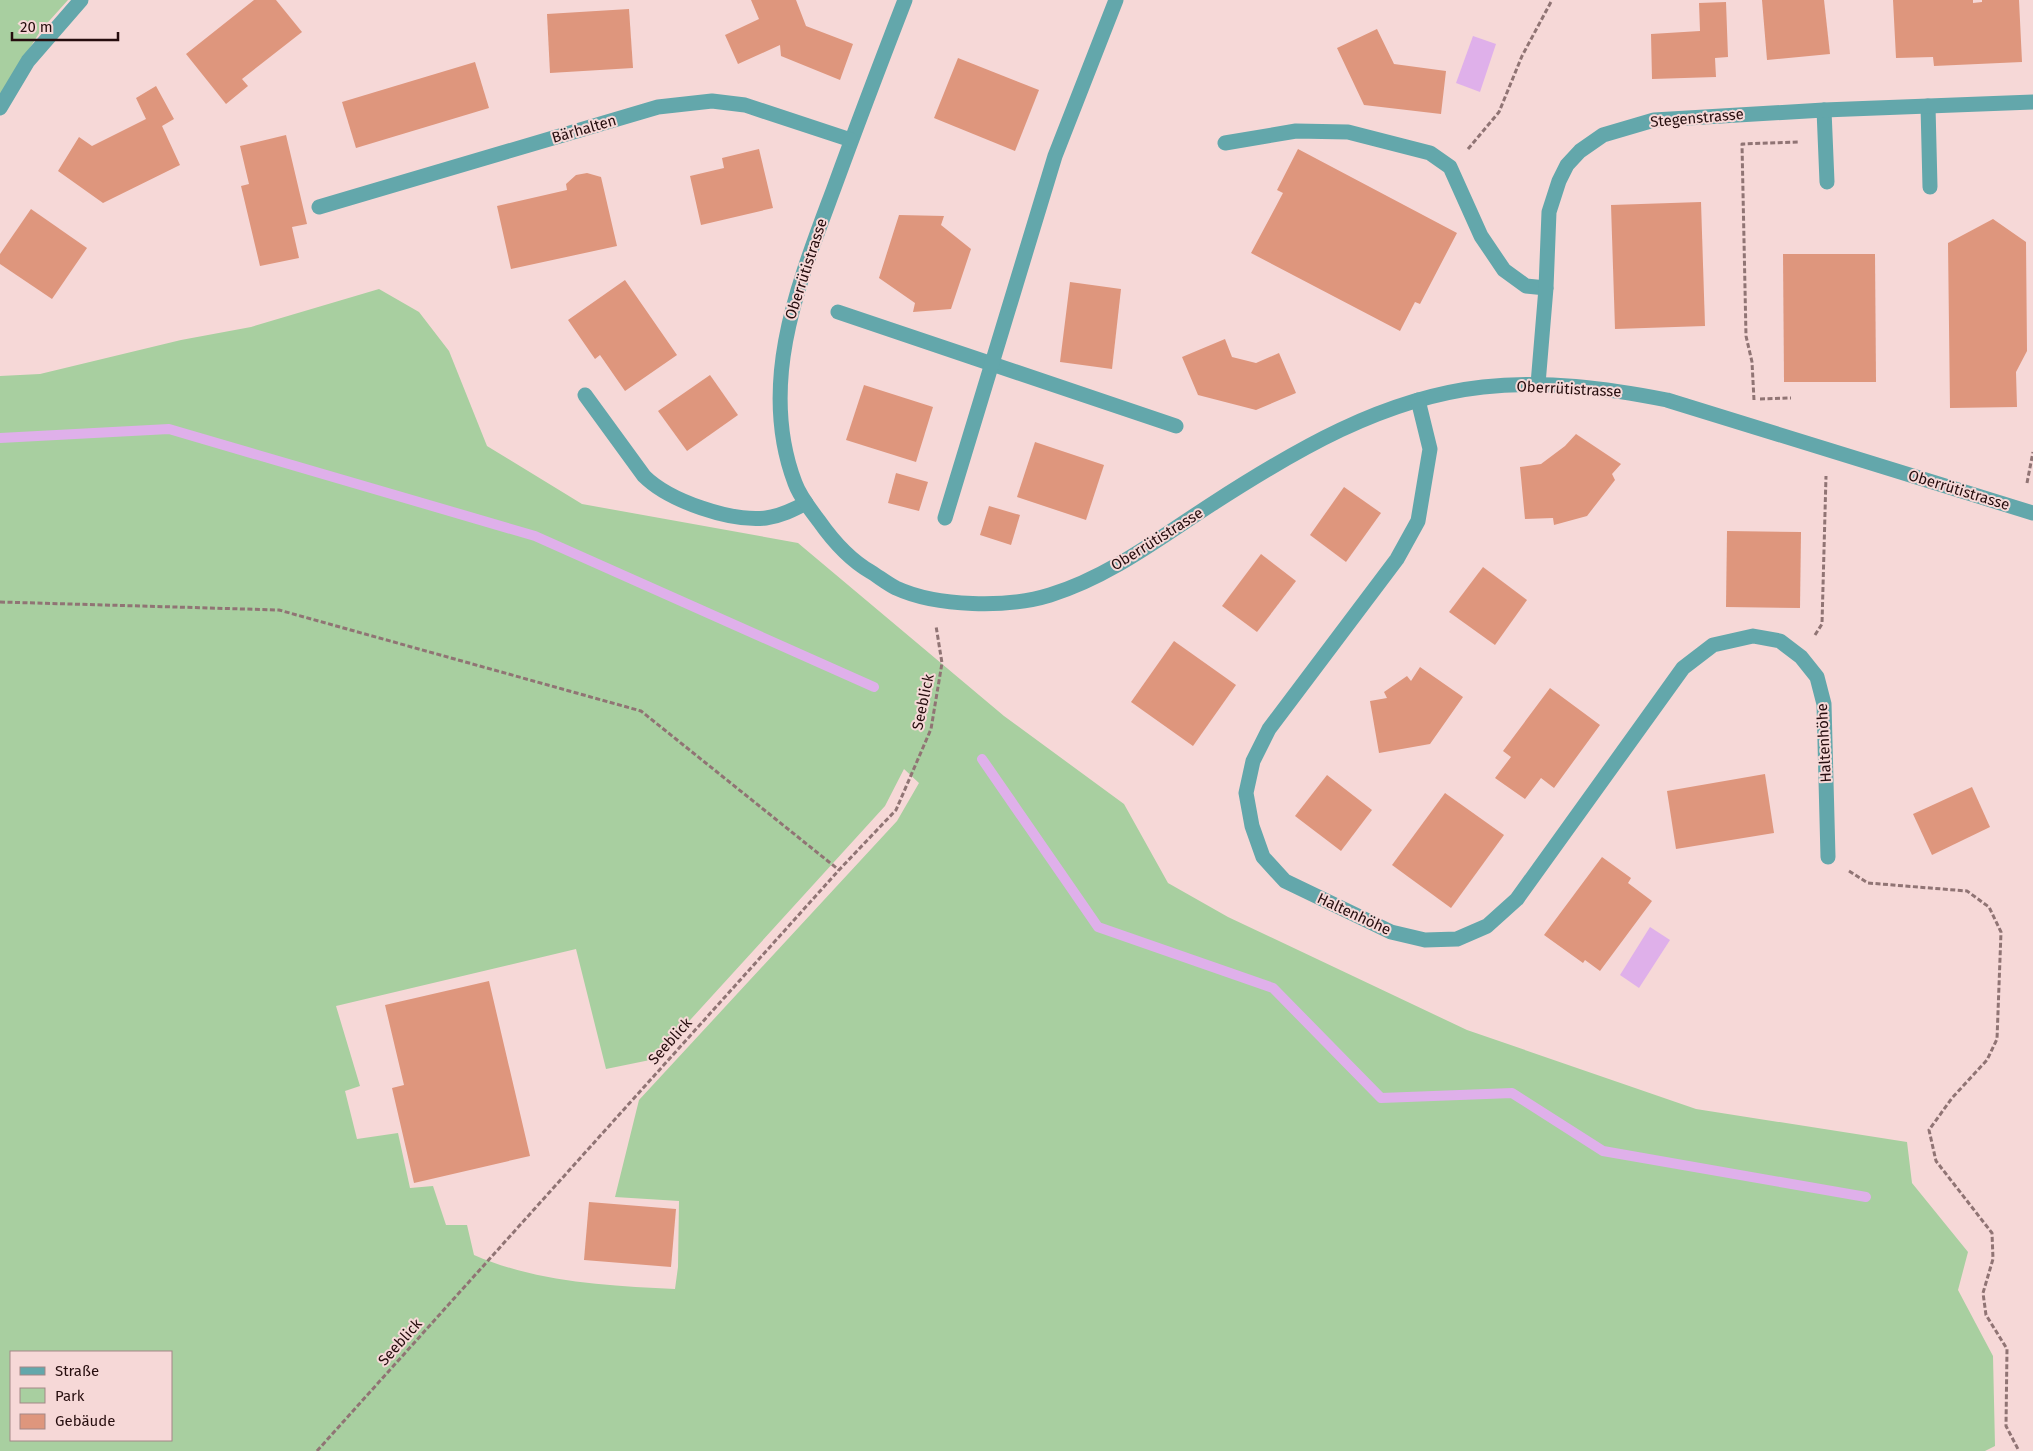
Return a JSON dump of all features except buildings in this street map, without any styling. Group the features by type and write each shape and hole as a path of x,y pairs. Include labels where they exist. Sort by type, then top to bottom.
{"street":[{"path":"0,108 28,61 81,0"},
{"name":"Oberrütistrasse","path":"905,0 797,288 785,339 780,389 781,436 795,486 830,536 859,565 898,589 932,600 981,603 1049,595 1114,567 1273,464 1347,426 1418,400 1481,387 1538,384 1606,388 1667,400 2033,513"},
{"path":"945,518 1055,156 1116,0"},
{"name":"Bärhalten","path":"320,207 658,107 712,101 745,105 851,140"},
{"name":"Stegenstrasse","path":"1538,384 1546,288 1549,212 1559,181 1567,165 1580,151 1603,135 1654,120 1824,110 2033,102"},
{"path":"1928,106 1930,187"},
{"path":"1824,110 1827,182"},
{"path":"1225,143 1296,131 1348,132 1430,153 1450,168 1481,236 1504,270 1526,286 1546,288"},
{"path":"838,312 1176,426"},
{"path":"585,395 644,476 654,486 702,508 744,519 784,514 806,503"},
{"name":"Haltenhöhe","path":"1418,400 1430,449 1418,521 1398,559 1269,729 1253,761 1246,793 1252,826 1263,857 1285,881 1391,932 1426,940 1457,939 1487,926 1517,898 1683,668 1713,645 1753,636 1780,641 1801,657 1817,677 1824,704 1828,857"}],"path":[{"path":"1481,134 1506,100 1522,56 1552,0"},
{"path":"1754,406 1752,362 1746,336 1742,144 1811,142 1825,130"},
{"path":"1754,399 1791,398"},
{"path":"2027,485 2033,452"},
{"path":"1822,620 1826,481"},
{"name":"Seeblick","path":"317,1451 839,870 896,810 931,729 942,663 932,600"},
{"path":"0,602 278,610 641,711 839,870"},
{"path":"1828,857 1868,884 1967,892 1989,907 2001,932 1997,1039 1987,1060 1952,1098 1929,1130 1936,1161 1992,1233 1993,1259 1983,1293 1986,1315 2007,1349 2006,1426 2019,1451"}],"green space":[{"path":"0,0 68,0 41,30 0,96"},
{"path":"379,289 419,312 449,351 487,446 582,504 798,543 1004,716 1124,804 1168,883 1228,917 1467,1030 1696,1109 1907,1142 1912,1183 1968,1252 1958,1290 1993,1356 1995,1446 1985,1451 0,1451 0,376 40,374 181,340 251,327","holes":["904,769 919,783 897,821 639,1100 615,1197 679,1201 678,1267 675,1289 598,1284 547,1277 498,1264 474,1255 467,1225 446,1225 433,1186 410,1188 398,1133 357,1139 345,1091 360,1086 336,1006 576,949 606,1069 650,1060 661,1052 885,806"]}],"shaded area":[{"path":"1473,36 1496,44 1480,92 1456,83"},
{"path":"1650,927 1670,940 1639,988 1620,975"}],"waterway":[{"path":"0,438 169,429 535,536 874,687"},
{"path":"982,759 1098,927 1273,988 1381,1098 1512,1093 1603,1151 1866,1197"}]}
